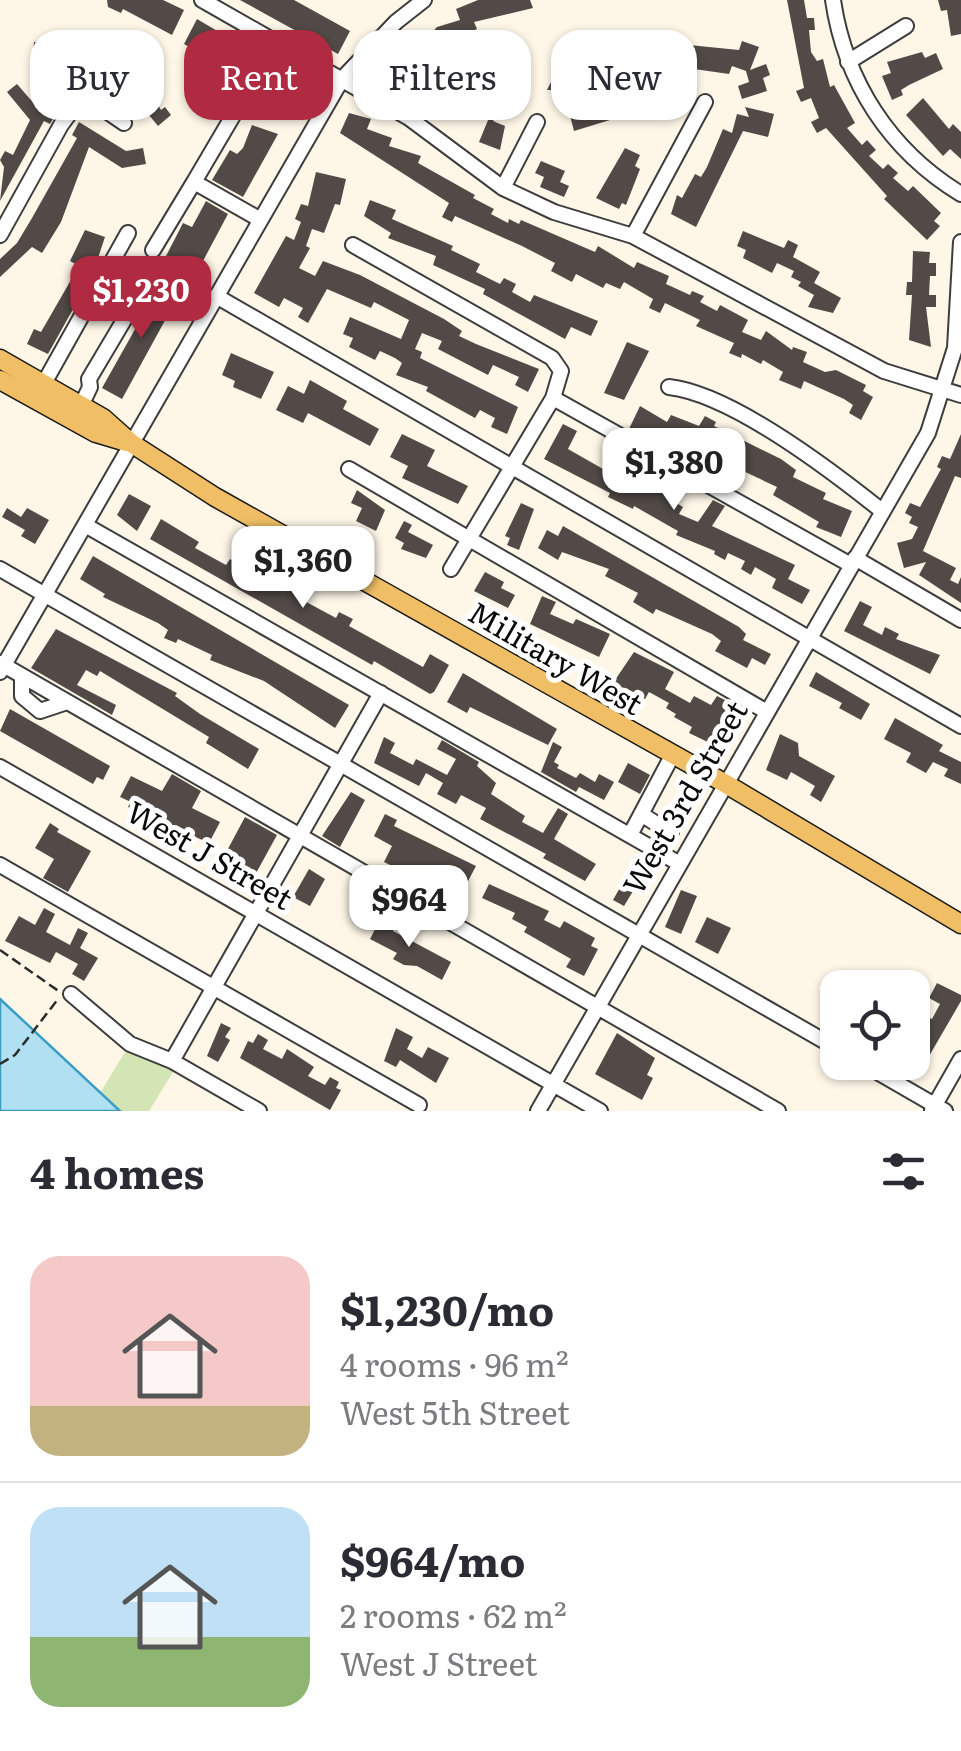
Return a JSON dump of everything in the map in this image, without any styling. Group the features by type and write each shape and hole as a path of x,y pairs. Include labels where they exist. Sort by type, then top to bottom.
{"main road":[{"name":"Military West","path":"0,358 103,418 131,443 232,506 726,784 959,921"},
{"name":"Military West","path":"0,380 96,433 131,443"}],"street":[{"path":"202,0 409,118 503,188 554,212 633,236 884,370 961,395"},
{"path":"424,0 396,22 342,79 1,667 778,1111"},
{"path":"833,0 848,62 870,105 901,148 961,194"},
{"path":"848,62 906,26"},
{"path":"633,236 704,102"},
{"path":"0,235 64,120"},
{"path":"119,120 124,123"},
{"path":"153,250 230,120"},
{"path":"503,188 537,122"},
{"path":"194,182 258,219"},
{"path":"43,385 128,233"},
{"name":"West 3rd Street","path":"538,1111 928,432 955,348 961,242"},
{"path":"353,244 552,358 562,370 553,398 451,570"},
{"path":"81,406 90,387 89,380 149,278"},
{"path":"216,296 961,726"},
{"path":"669,387 696,390 829,468 882,512"},
{"path":"553,398 961,620"},
{"path":"350,468 766,712"},
{"path":"85,525 680,864"},
{"path":"0,569 820,1040"},
{"path":"172,1061 381,693"},
{"path":"630,835 672,756"},
{"name":"West J Street","path":"0,767 600,1111"},
{"path":"641,814 671,832"},
{"path":"0,865 419,1105"},
{"path":"67,994 130,1044 172,1061 259,1111"},
{"path":"889,1080 937,1109 961,1059"}],"path":[{"path":"0,950 67,994 15,1055 0,1064"}],"green space":[{"path":"130,1044 178,1064 149,1111 120,1111 100,1093"}],"water":[{"path":"0,999 120,1111 0,1111"}],"building":[{"path":"107,0 163,0 184,10 172,35 123,9 121,13 108,7"},
{"path":"240,0 294,0 350,31 338,54 333,51 333,30 294,30"},
{"path":"478,0 530,0 533,8 474,22 475,30 434,30 460,20 456,9"},
{"path":"787,0 804,0 807,18 814,18 815,30 809,30 811,52 817,61 823,59 830,87 834,85 855,123 847,128 862,145 867,140 876,150 869,156 883,169 888,164 898,173 893,178 908,191 913,186 941,213 934,221 940,226 927,240 884,199 887,196 826,128 817,133 811,122 819,118 811,98 801,102 796,91 804,88"},
{"path":"938,0 961,0 961,34 951,36 947,10 941,11"},
{"path":"197,19 216,30 191,30"},
{"path":"742,41 759,47 750,70 766,64 770,75 763,78 767,91 742,99 738,86 749,82 746,71 732,66 729,74 697,69 697,46 739,50"},
{"path":"922,52 925,58 936,53 943,69 909,85 901,90 903,95 892,100 882,76 891,73 887,62"},
{"path":"17,84 30,99 30,120 7,92"},
{"path":"923,98 949,129 953,124 961,132 961,159 950,149 943,156 906,115"},
{"path":"165,107 171,115 158,126 153,120 164,120"},
{"path":"745,107 774,114 768,137 743,131 696,227 671,214 677,195 682,198 695,174 701,177 723,129 732,133 737,114 749,117"},
{"path":"349,113 353,120 371,120 367,129 392,138 389,146 421,156 418,163 475,195 473,198 494,209 491,214 508,223 509,219 519,224 521,220 595,252 598,246 634,268 637,262 669,276 666,284 690,295 692,291 704,296 700,302 717,311 720,305 748,320 742,332 761,340 766,331 792,350 793,347 807,352 803,362 825,372 836,370 866,385 863,391 873,397 861,420 849,413 853,405 844,399 804,381 801,389 779,380 783,372 763,360 761,364 742,354 741,358 729,353 734,343 696,326 700,320 665,303 660,313 649,308 653,299 624,282 620,289 606,283 603,288 576,274 572,282 551,271 555,263 522,246 455,216 452,222 442,217 449,203 340,133"},
{"path":"30,120 52,120 50,124 44,121 0,201 4,167 0,160 5,151 13,155"},
{"path":"488,120 505,126 500,150 479,142"},
{"path":"571,120 610,120 574,131"},
{"path":"79,122 126,151 143,148 146,164 122,168 89,147 61,222 42,253 32,247 0,277 0,259 17,243 32,218 77,138 72,135"},
{"path":"252,125 278,134 243,197 212,180 230,150 237,154 243,148"},
{"path":"625,148 640,155 635,166 640,169 626,205 622,203 619,209 596,198"},
{"path":"541,161 565,171 560,182 569,186 564,197 540,187 544,177 535,173"},
{"path":"316,172 346,179 340,205 335,204 324,233 312,229 306,246 310,248 299,268 315,276 323,261 360,275 444,319 462,331 459,336 539,369 528,392 515,385 519,377 493,365 488,375 438,349 442,341 422,333 415,349 422,352 420,358 518,407 507,434 491,427 495,418 480,410 475,418 426,391 428,387 396,375 402,363 395,358 380,351 375,360 349,347 353,338 343,334 350,317 401,339 409,320 374,302 371,308 327,289 308,323 298,317 303,308 284,298 279,307 254,293 286,236 294,240 301,222 295,219 301,204 308,206"},
{"path":"370,200 396,210 392,219 453,246 451,250 480,264 476,272 500,284 504,278 516,284 512,292 530,302 534,295 598,321 591,336 571,327 565,339 483,294 485,289 433,265 436,256 388,238 391,233 364,216"},
{"path":"206,201 228,214 195,276 165,258 183,223 192,227"},
{"path":"85,230 105,237 98,258 101,259 48,354 27,344 34,329 41,332 79,266 70,261"},
{"path":"743,231 784,248 788,240 798,245 793,257 820,272 814,283 841,298 833,313 808,307 814,295 798,286 801,282 791,277 794,271 777,263 772,273 743,258 746,250 737,246"},
{"path":"913,251 930,252 929,263 936,263 936,276 930,276 929,295 936,295 936,307 926,307 931,347 909,340 912,295 906,295 907,282 912,282"},
{"path":"161,283 180,293 122,399 102,388"},
{"path":"627,342 649,351 624,400 604,393"},
{"path":"231,353 274,372 261,399 233,387 235,381 222,375"},
{"path":"310,380 347,401 343,409 379,429 370,446 308,413 303,423 276,410 288,386 304,394"},
{"path":"640,406 667,422 671,415 699,426 705,416 716,422 714,426 781,459 796,470 793,477 826,493 823,499 852,511 841,537 816,527 819,522 773,495 777,487 741,470 737,480 724,474 728,463 700,450 692,464 629,429"},
{"path":"563,424 577,431 568,449 617,477 631,454 642,460 632,482 655,492 663,472 675,479 668,498 683,507 679,514 698,522 713,500 725,506 712,526 795,565 788,579 810,590 802,604 772,588 776,579 755,567 751,575 741,569 745,561 728,553 725,560 544,459"},
{"path":"402,434 435,450 427,466 468,486 458,504 402,478 408,466 390,457"},
{"path":"961,434 961,478 955,476 923,551 956,568 950,580 958,584 961,577 961,603 919,575 926,562 904,568 897,543 912,539 918,527 909,523 912,517 905,513 910,503 920,507 941,469 937,467 942,456 950,459"},
{"path":"357,490 385,510 376,531 356,521 362,508 351,503"},
{"path":"129,494 151,506 137,531 117,515"},
{"path":"521,503 534,509 519,550 507,545 510,538 505,536"},
{"path":"7,508 21,517 27,508 49,520 35,544 21,536 25,530 2,517"},
{"path":"161,519 199,542 195,548 226,565 230,559 283,588 288,581 302,588 297,597 336,618 339,612 353,619 349,626 423,667 430,654 449,665 434,692 430,694 374,661 372,665 150,539"},
{"path":"404,521 412,525 408,532 433,545 426,558 401,549 404,543 395,538"},
{"path":"563,526 739,627 746,634 743,640 771,654 765,665 752,658 747,668 715,651 721,641 712,634 656,609 653,614 633,602 638,593 605,576 609,569 562,552 558,560 538,548 547,530 558,536"},
{"path":"93,556 349,705 335,728 264,681 210,660 212,655 178,639 176,643 164,638 168,630 158,623 103,597 105,594 80,579"},
{"path":"485,572 504,582 501,588 515,595 508,608 474,591"},
{"path":"542,596 556,602 550,614 573,624 576,619 610,634 599,657 530,624"},
{"path":"860,601 872,607 863,625 882,635 885,627 899,634 896,639 940,655 930,674 844,631"},
{"path":"56,629 177,693 175,696 200,714 259,749 248,769 206,743 209,737 100,671 97,676 86,670 77,685 116,705 112,715 31,668"},
{"path":"634,652 674,672 665,689 690,703 694,696 711,705 717,696 729,702 712,744 689,733 692,727 674,717 676,714 666,708 669,703 649,692 645,699 613,683"},
{"path":"816,672 870,704 861,720 839,708 842,703 809,686"},
{"path":"463,673 557,729 548,745 470,707 467,713 447,702"},
{"path":"10,709 110,766 103,780 97,777 93,784 0,731"},
{"path":"895,718 943,745 939,751 961,762 961,784 944,776 948,769 933,762 926,773 906,762 911,753 884,739"},
{"path":"780,734 798,743 799,756 835,776 821,802 810,795 815,786 791,772 787,780 766,770"},
{"path":"384,737 395,743 390,753 413,765 416,759 447,775 456,759 437,749 442,740 479,762 477,766 496,783 491,794 525,816 522,822 543,833 558,808 568,814 554,839 596,864 585,881 543,858 546,854 480,819 486,808 461,795 456,804 437,794 443,783 426,773 419,786 374,763"},
{"path":"553,742 562,747 554,762 559,765 557,768 576,778 580,773 595,782 599,774 614,782 604,800 579,787 576,792 541,772"},
{"path":"628,763 650,775 640,794 618,782"},
{"path":"172,774 201,791 192,808 220,822 209,843 128,807 131,802 120,797 131,776 162,791"},
{"path":"351,792 365,800 340,847 322,836"},
{"path":"385,814 397,820 394,826 476,866 467,883 433,865 420,886 391,872 394,867 384,862 392,846 374,836"},
{"path":"245,817 277,835 255,875 222,860"},
{"path":"50,823 59,829 57,832 91,851 68,892 43,878 54,859 35,848"},
{"path":"635,861 647,868 624,906 613,900"},
{"path":"309,869 325,879 310,906 293,897"},
{"path":"489,884 549,911 544,920 560,928 564,921 595,938 591,946 598,949 584,976 566,967 571,959 524,932 527,927 512,919 515,913 482,898"},
{"path":"681,890 697,896 681,934 665,927"},
{"path":"44,908 55,914 46,932 70,945 78,928 88,933 80,948 98,958 84,981 72,974 78,964 56,952 50,963 5,941 19,916 35,925"},
{"path":"382,916 396,924 393,931 451,962 442,980 417,966 393,959 397,953 370,939"},
{"path":"707,917 731,928 718,954 695,942"},
{"path":"937,983 961,995 930,1054 930,1018 940,1004 930,996"},
{"path":"221,1023 231,1028 225,1037 230,1040 218,1062 207,1056"},
{"path":"396,1028 413,1037 407,1049 422,1058 428,1047 449,1058 436,1083 400,1060 396,1067 384,1061"},
{"path":"617,1033 655,1058 647,1075 653,1078 642,1100 595,1074"},
{"path":"258,1034 268,1040 263,1049 282,1059 287,1049 314,1067 308,1076 325,1085 330,1077 339,1082 336,1088 341,1090 330,1110 240,1058 248,1041 253,1043"}]}
